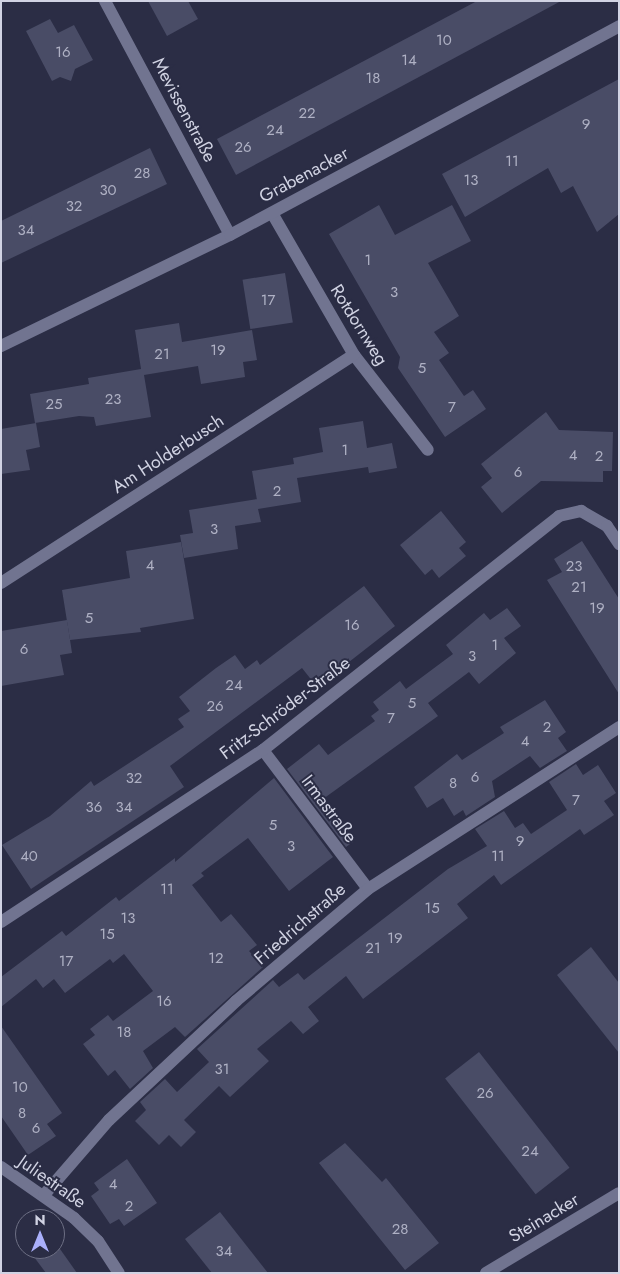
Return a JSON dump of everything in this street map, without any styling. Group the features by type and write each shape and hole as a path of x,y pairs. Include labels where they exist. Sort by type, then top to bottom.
{"street":[{"name":"Mevissenstraße","path":"105,1 230,235"},
{"name":"Grabenacker","path":"1,346 230,235 619,26"},
{"name":"Rotdornweg","path":"272,213 354,355 428,450"},
{"name":"Am Holderbusch","path":"1,583 354,355"},
{"name":"Fritz-Schröder-Straße","path":"1,922 263,750 534,533 559,516 582,512 607,526 619,544"},
{"name":"Friedrichstraße","path":"44,1195 109,1120 236,1001 368,889 619,727"},
{"name":"Irmastraße","path":"263,750 368,889"},
{"name":"Juliestraße","path":"1,1167 44,1195 98,1241 119,1273"},
{"name":"Steinacker","path":"486,1273 619,1193"}],"building":[{"path":"148,1 188,1 198,19 167,36"},
{"path":"477,1 561,1 236,175 217,139"},
{"path":"50,19 58,33 74,25 93,60 75,69 71,81 60,77 52,81 26,31"},
{"path":"619,79 619,214 597,232 573,186 561,193 548,168 465,217 442,174"},
{"path":"150,148 167,184 1,263 1,221"},
{"path":"379,205 395,235 452,205 471,241 428,263 459,316 434,332 449,353 439,360 464,396 473,390 486,409 445,437 398,368 400,357 329,234"},
{"path":"285,273 293,322 250,329 243,280"},
{"path":"179,323 182,342 252,330 257,360 243,362 245,377 201,384 198,366 144,375 151,417 96,426 94,417 79,416 35,423 30,394 89,384 88,378 141,369 135,330"},
{"path":"546,412 559,430 613,432 612,471 603,471 603,482 541,481 502,513 481,487 492,478 481,464"},
{"path":"363,421 367,448 392,443 397,468 369,473 368,467 297,478 301,502 258,509 261,522 235,526 238,549 184,558 180,535 193,533 189,510 257,499 252,471 294,464 293,458 323,452 319,428"},
{"path":"36,423 40,447 26,450 30,470 1,474 1,429"},
{"path":"441,511 466,542 459,548 466,556 439,578 432,569 425,575 400,545"},
{"path":"582,541 619,599 619,694 547,580 562,572 554,559"},
{"path":"181,542 194,619 140,628 141,632 70,640 62,590 130,578 126,551"},
{"path":"364,586 395,626 317,687 302,668 170,766 184,787 31,889 2,845 50,816 91,781 94,786 184,727 178,719 190,711 179,697 216,668 235,655 245,669 257,660 260,665"},
{"path":"507,608 521,626 504,638 516,653 479,684 469,672 428,703 438,716 323,799 353,842 346,847 287,769 319,744 328,755 375,721 371,716 379,710 373,702 400,681 406,689 453,654 446,645 484,613 490,620"},
{"path":"67,620 72,653 60,655 64,675 1,686 1,631"},
{"path":"545,700 566,732 558,738 567,751 540,768 530,756 492,781 495,797 466,816 463,810 454,816 443,798 427,808 414,787 457,754 462,760 504,733 500,727"},
{"path":"576,764 583,775 598,765 616,793 604,801 614,815 584,835 580,829 501,885 494,875 457,904 468,918 363,999 346,976 308,1007 319,1021 303,1034 291,1021 257,1049 269,1061 230,1097 219,1086 184,1120 196,1132 181,1147 169,1135 159,1145 135,1121 146,1110 140,1102 165,1079 177,1092 209,1062 197,1049 273,980 279,987 298,973 304,980 448,869 487,846 475,829 504,811 515,828 523,823 531,834 567,810 549,782"},
{"path":"274,778 333,857 289,891 248,838 201,873 204,876 192,885 221,922 231,914 257,945 249,951 263,967 185,1037 175,1027 143,1051 153,1068 130,1089 115,1070 108,1076 83,1044 95,1035 90,1029 108,1015 113,1021 153,991 124,954 113,963 110,959 65,993 54,979 43,988 36,979 1,1007 1,977 62,931 66,936 116,897 119,901 175,858 175,862"},
{"path":"591,947 619,983 619,1053 557,975"},
{"path":"1,1026 62,1113 47,1124 56,1136 28,1155 1,1116"},
{"path":"479,1052 570,1168 536,1194 445,1078"},
{"path":"345,1143 382,1182 386,1178 439,1243 405,1270 319,1163"},
{"path":"127,1159 157,1203 124,1226 119,1219 110,1224 91,1196 99,1190 94,1183"},
{"path":"220,1212 268,1273 212,1273 185,1239"},
{"path":"65,1256 77,1273 46,1273 36,1259 65,1259"}]}
